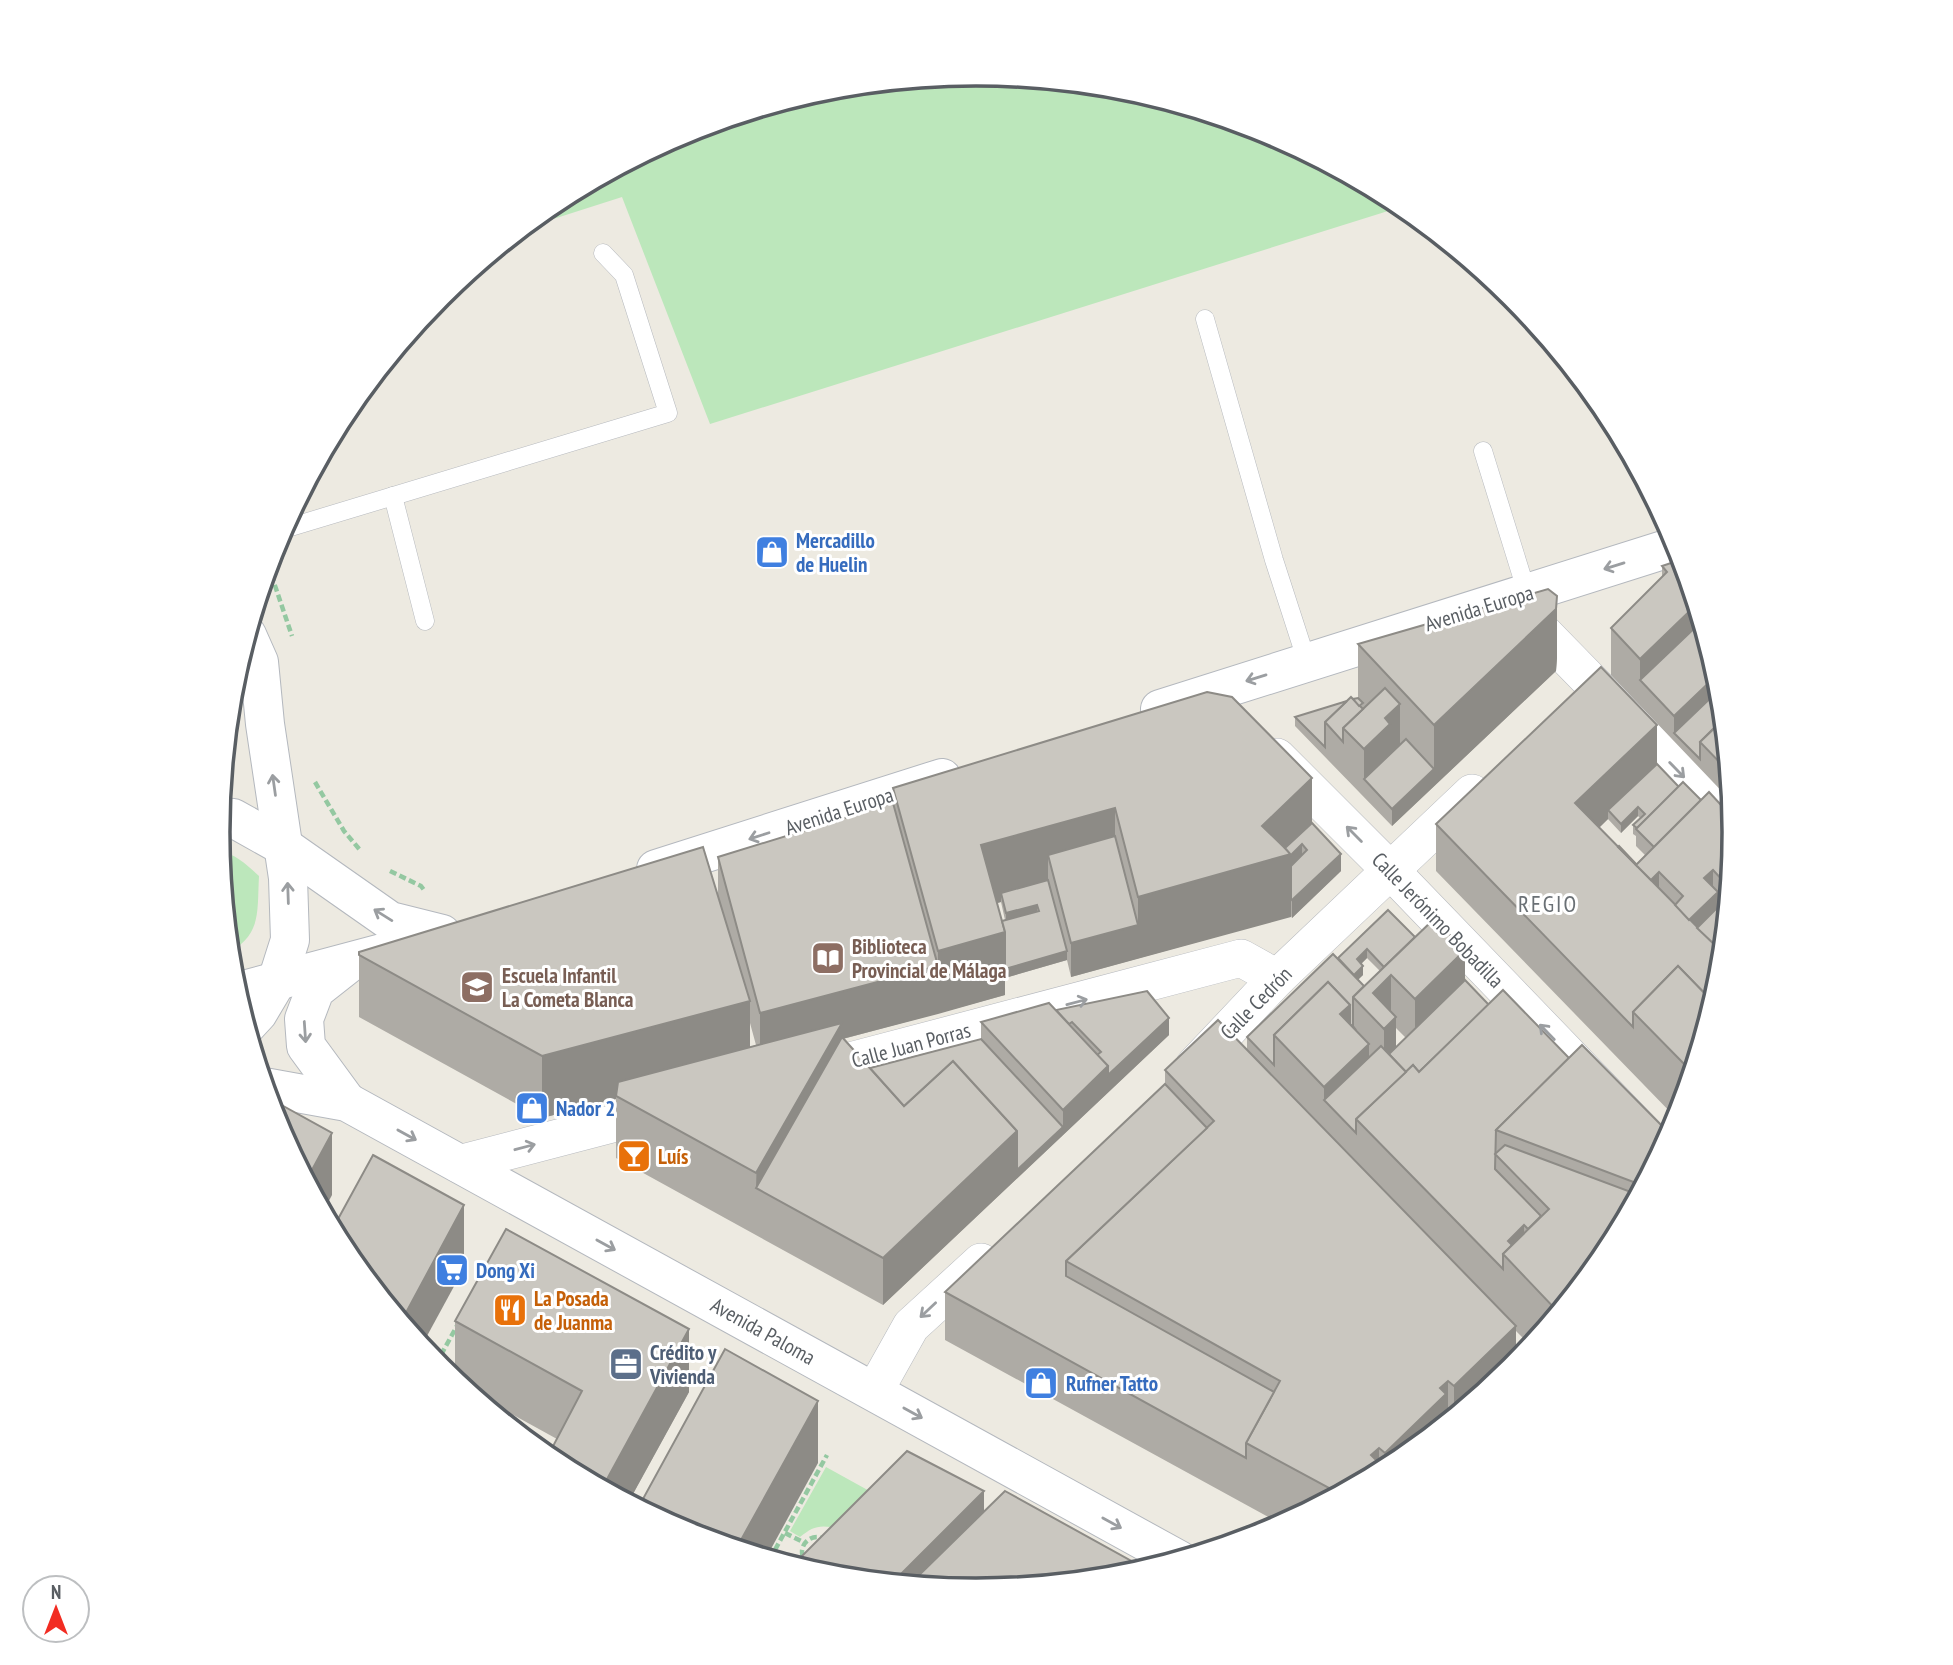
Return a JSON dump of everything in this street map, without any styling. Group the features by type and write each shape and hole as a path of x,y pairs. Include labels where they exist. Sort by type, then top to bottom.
{"main road":[{"name":"Avenida Europa","path":"1132,718 1234,716 1307,662 1667,549"},
{"path":"253,648 259,662 265,724 288,878 290,940 277,981 253,1018"},
{"name":"Avenida Europa","path":"629,878 973,768"},
{"path":"230,818 283,846 390,921 458,932"},
{"path":"247,989 458,932"},
{"path":"347,1102 306,1046 304,1019 315,990 354,960"},
{"path":"275,1089 347,1102"},
{"name":"Avenida Paloma","path":"347,1102 874,1392 1031,1486 1168,1554"}],"street":[{"path":"1518,596 1580,690 1723,818"},
{"name":"Calle Jerónimo Bobadilla","path":"1234,716 1391,871 1654,1144"},
{"name":"Calle Cedrón","path":"1173,1085 1213,1048 1277,978 1491,775"},
{"name":"Calle Juan Porras","path":"775,1081 1241,958 1277,978"},
{"path":"1213,1048 1238,1074"},
{"path":"459,1164 696,1102"},
{"path":"874,1392 911,1326 1002,1242"}],"lane":[{"path":"298,522 668,413 624,275 603,253"},
{"path":"1205,319 1274,560 1307,662"},
{"path":"1483,451 1518,596"},
{"path":"393,496 425,621"}],"path":[{"path":"275,578 293,644"},
{"path":"311,771 320,794 360,851"},
{"path":"389,870 421,886 458,932"},
{"path":"441,1354 462,1316"},
{"path":"774,1551 827,1455"},
{"path":"785,1532 805,1543"},
{"path":"805,1559 802,1551 805,1543 812,1538 821,1537 829,1542 833,1552 826,1564"}],"green space":[{"path":"976,86 1074,92 1170,111 1217,125 1307,163 1389,211 710,424 622,197 551,220 603,186 646,163 736,125 783,111 879,92"},
{"path":"230,854 259,876 256,920 247,938 240,945 236,930"},
{"path":"826,1467 902,1509 831,1527 814,1528 800,1537 790,1531"}],"building":[{"path":"1672,563 1690,611 1640,659 1611,628 1667,572 1662,566"},
{"path":"1548,589 1557,596 1556,609 1434,725 1358,644"},
{"path":"1695,628 1708,683 1674,716 1640,680"},
{"path":"1601,667 1657,725 1575,803 1715,945 1705,994 1678,966 1633,1012 1633,1027 1436,824"},
{"path":"1385,688 1400,704 1385,718 1390,724 1364,749 1343,728"},
{"path":"1207,692 1232,697 1312,778 1262,826 1291,854 1138,897 1115,808 981,845 1005,932 938,951 893,788"},
{"path":"1351,697 1363,709 1343,728 1343,742 1325,722"},
{"path":"1358,698 1363,703 1359,706 1353,699"},
{"path":"1711,698 1716,726 1700,742 1700,759 1674,733"},
{"path":"1347,701 1325,722 1325,747 1295,717"},
{"path":"1716,727 1720,762 1700,742"},
{"path":"1406,739 1434,769 1392,809 1364,779"},
{"path":"1657,764 1679,787 1637,828 1633,825 1645,814 1638,807 1621,824 1608,810"},
{"path":"1683,782 1701,800 1654,847 1636,829"},
{"path":"1709,792 1722,807 1722,880 1713,870 1704,878 1718,892 1689,920 1675,905 1683,896 1659,872 1651,880 1636,865"},
{"name":"Biblioteca Provincial de Málaga","path":"893,803 938,966 760,1013 718,857"},
{"path":"1312,823 1341,854 1292,900 1291,866 1307,850 1302,844 1291,855 1285,848"},
{"path":"1115,836 1138,925 1071,943 1048,855"},
{"path":"703,847 750,1001 542,1056 359,955 359,952"},
{"path":"1048,880 1067,951 1005,969 1005,932 1002,921 1039,911 1037,905 1006,913 1001,893"},
{"path":"1720,906 1715,945 1697,928"},
{"path":"1388,910 1415,937 1384,967 1367,949 1357,959 1363,966 1354,975 1338,958"},
{"path":"1434,919 1465,950 1415,999 1391,975 1373,993 1396,1017 1384,1029 1353,997"},
{"path":"1333,954 1364,986 1353,997 1353,1026 1356,1030 1350,1024 1350,1005 1328,982 1274,1035 1274,1065 1247,1037"},
{"path":"1678,966 1705,994 1686,1066 1633,1012"},
{"path":"1465,980 1489,1005 1419,1072 1413,1065 1406,1072 1389,1054"},
{"path":"1328,982 1350,1005 1340,1014 1369,1044 1324,1087 1274,1035"},
{"path":"1503,990 1569,1058 1496,1130 1495,1169 1541,1216 1528,1229 1524,1225 1508,1241 1512,1245 1503,1254 1503,1269 1356,1119 1413,1065 1419,1072"},
{"path":"1147,991 1169,1018 1108,1075 1108,1066 1097,1055 1101,1052 1072,1022 1069,1024 1056,1010"},
{"path":"1049,1003 1108,1066 1063,1110 981,1022"},
{"path":"1218,1020 1516,1326 1454,1386 1448,1381 1440,1388 1446,1394 1385,1453 1379,1448 1371,1455 1377,1461 1375,1463 1331,1489 1246,1443 1280,1381 1066,1261 1214,1121 1165,1070"},
{"path":"842,1023 756,1173 616,1096 618,1082"},
{"path":"842,1037 904,1106 953,1061 1017,1131 883,1258 756,1188"},
{"path":"981,1039 1063,1127 1017,1170 1017,1131 953,1061 904,1106 870,1068"},
{"path":"1582,1045 1662,1126 1635,1183 1496,1130"},
{"path":"1381,1046 1406,1072 1356,1119 1356,1133 1324,1100"},
{"path":"1165,1084 1207,1128 1066,1261 1066,1276 1274,1392 1246,1443 1246,1458 945,1292"},
{"path":"282,1105 332,1133 311,1171"},
{"path":"1505,1145 1631,1192 1597,1247 1553,1307 1503,1254 1549,1209 1495,1154"},
{"path":"373,1155 464,1205 406,1313 384,1287 338,1219"},
{"path":"506,1229 689,1329 606,1481 553,1447 582,1391 455,1321"},
{"path":"725,1349 818,1401 740,1541 642,1500"},
{"path":"907,1451 984,1491 900,1575 800,1558"},
{"path":"1005,1491 1134,1562 1025,1578 917,1577"}],"place":[{"name":"Mercadillo de Huelin","path":"772,552"},
{"name":"Biblioteca Provincial de Málaga","path":"828,958"},
{"name":"Escuela Infantil La Cometa Blanca","path":"477,987"},
{"name":"Nador 2","path":"532,1108"},
{"name":"Luís","path":"634,1156"},
{"name":"Dong Xi","path":"452,1270"},
{"name":"La Posada de Juanma","path":"510,1310"},
{"name":"Crédito y Vivienda","path":"626,1364"},
{"name":"Rufner Tatto","path":"1041,1383"}],"district":[{"name":"REGIO","path":"1548,903"}]}
